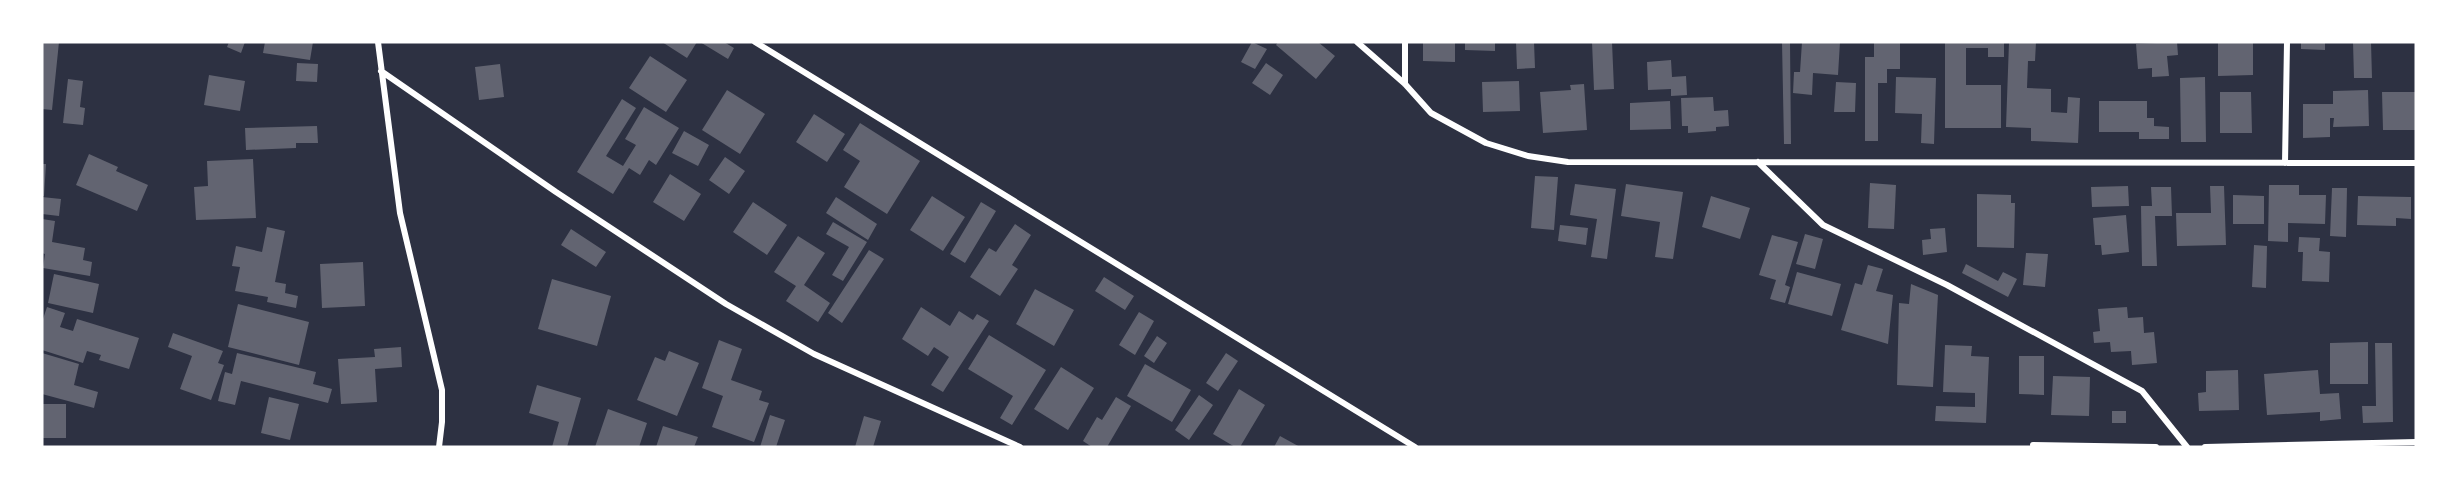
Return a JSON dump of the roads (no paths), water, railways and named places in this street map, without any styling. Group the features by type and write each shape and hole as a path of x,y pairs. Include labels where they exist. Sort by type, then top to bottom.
{"street":[{"path":"378,42 400,213 442,390 439,447"},
{"path":"755,42 1414,447"},
{"path":"1358,42 1405,84 1431,113 1486,143 1528,156 1568,162 2416,163"},
{"path":"1405,42 1405,84"},
{"path":"2285,163 2287,42"},
{"path":"381,71 556,192 726,304 814,354 1020,447"},
{"path":"1757,162 1823,225 1947,285 2142,391 2187,447"},
{"path":"2205,447 2416,442"},
{"path":"2033,446 2156,447"}]}
